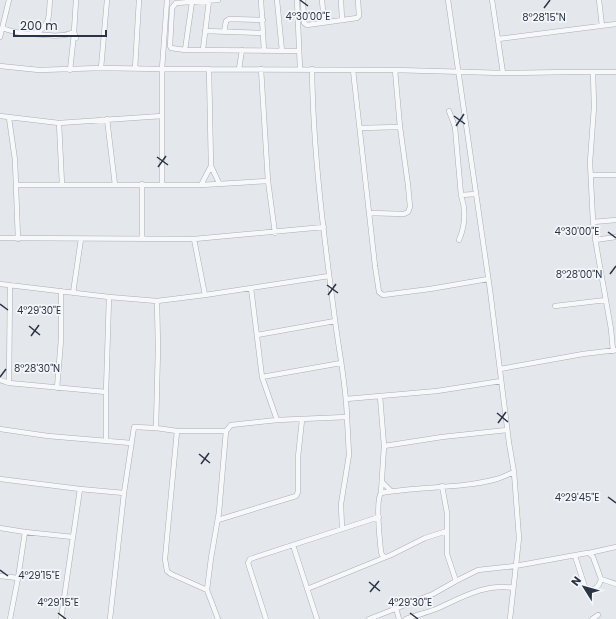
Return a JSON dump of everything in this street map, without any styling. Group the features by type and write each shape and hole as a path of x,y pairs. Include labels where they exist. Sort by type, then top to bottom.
{"street":[{"path":"0,37 9,0"},
{"path":"33,34 45,26 48,20 50,0"},
{"path":"70,70 75,35 76,0"},
{"path":"101,68 107,0"},
{"path":"136,68 139,0"},
{"path":"162,184 162,69 167,0"},
{"path":"218,0 176,3 172,8 170,46 173,49 299,51"},
{"path":"261,0 264,51"},
{"path":"277,0 282,51"},
{"path":"296,0 300,69"},
{"path":"303,0 304,23 306,24 358,17 358,0"},
{"path":"322,0 324,22"},
{"path":"341,0 342,20"},
{"path":"448,0 514,472 519,538 510,619"},
{"path":"492,0 503,73"},
{"path":"599,0 602,26"},
{"path":"203,49 209,1"},
{"path":"185,50 192,2"},
{"path":"224,32 227,20 263,20"},
{"path":"498,39 616,24"},
{"path":"2,28 15,32 50,36 75,35"},
{"path":"205,31 263,33"},
{"path":"239,69 242,50"},
{"path":"0,66 39,70 136,68 395,70 503,73 616,72"},
{"path":"209,69 211,166 219,183"},
{"path":"261,69 268,181 275,232"},
{"path":"312,69 315,149 329,276 346,399 349,455 341,504 342,529"},
{"path":"354,70 377,288 381,294 430,289 488,279"},
{"path":"369,213 404,214 408,212 410,207 400,127 395,70"},
{"path":"500,369 614,350 593,222 590,175 594,107 593,72"},
{"path":"449,111 455,127 462,195 464,201 465,218 459,240"},
{"path":"0,116 59,124 107,119 162,116"},
{"path":"9,118 15,160 18,239"},
{"path":"107,119 115,185"},
{"path":"59,124 62,185"},
{"path":"360,128 400,127"},
{"path":"201,185 211,166"},
{"path":"590,175 616,175"},
{"path":"16,185 201,185 268,181"},
{"path":"142,184 142,239"},
{"path":"462,195 476,194"},
{"path":"593,222 616,220"},
{"path":"0,238 194,239 324,227"},
{"path":"595,240 616,236"},
{"path":"73,293 81,239"},
{"path":"194,239 205,295"},
{"path":"0,284 110,297 157,300 205,295 329,276"},
{"path":"9,383 10,285"},
{"path":"251,288 262,377 277,420"},
{"path":"57,388 61,340 62,291"},
{"path":"106,441 106,392 110,297"},
{"path":"156,428 157,300"},
{"path":"556,306 606,300"},
{"path":"257,335 335,321"},
{"path":"262,377 341,363"},
{"path":"0,380 9,383 106,392"},
{"path":"346,399 437,391 501,381"},
{"path":"380,396 384,446 381,493 379,499 379,534 381,552 385,557"},
{"path":"218,619 207,590 218,520 226,432 231,425 277,420 347,417"},
{"path":"218,520 296,496 298,492 298,457 302,420"},
{"path":"110,619 124,492 134,427 177,431 226,432"},
{"path":"0,429 48,436 131,443"},
{"path":"384,446 442,437 507,430"},
{"path":"177,431 165,565 167,571 171,574 207,590"},
{"path":"381,493 470,484 498,479 514,472"},
{"path":"0,479 80,490 124,492"},
{"path":"382,482 391,491"},
{"path":"442,486 447,513 447,554 456,581"},
{"path":"61,619 80,490"},
{"path":"266,619 248,561 379,517"},
{"path":"0,528 73,537"},
{"path":"307,589 385,557 425,538 447,531"},
{"path":"10,619 25,532"},
{"path":"293,545 317,619"},
{"path":"369,619 433,594 478,570 515,566 575,556 616,547"},
{"path":"575,556 586,589 595,589 598,588 601,579 593,556 589,553"},
{"path":"0,576 18,578"},
{"path":"601,579 616,584"},
{"path":"406,619 434,610 474,592 513,588"},
{"path":"396,608 399,619"},
{"path":"592,619 598,615"}]}
